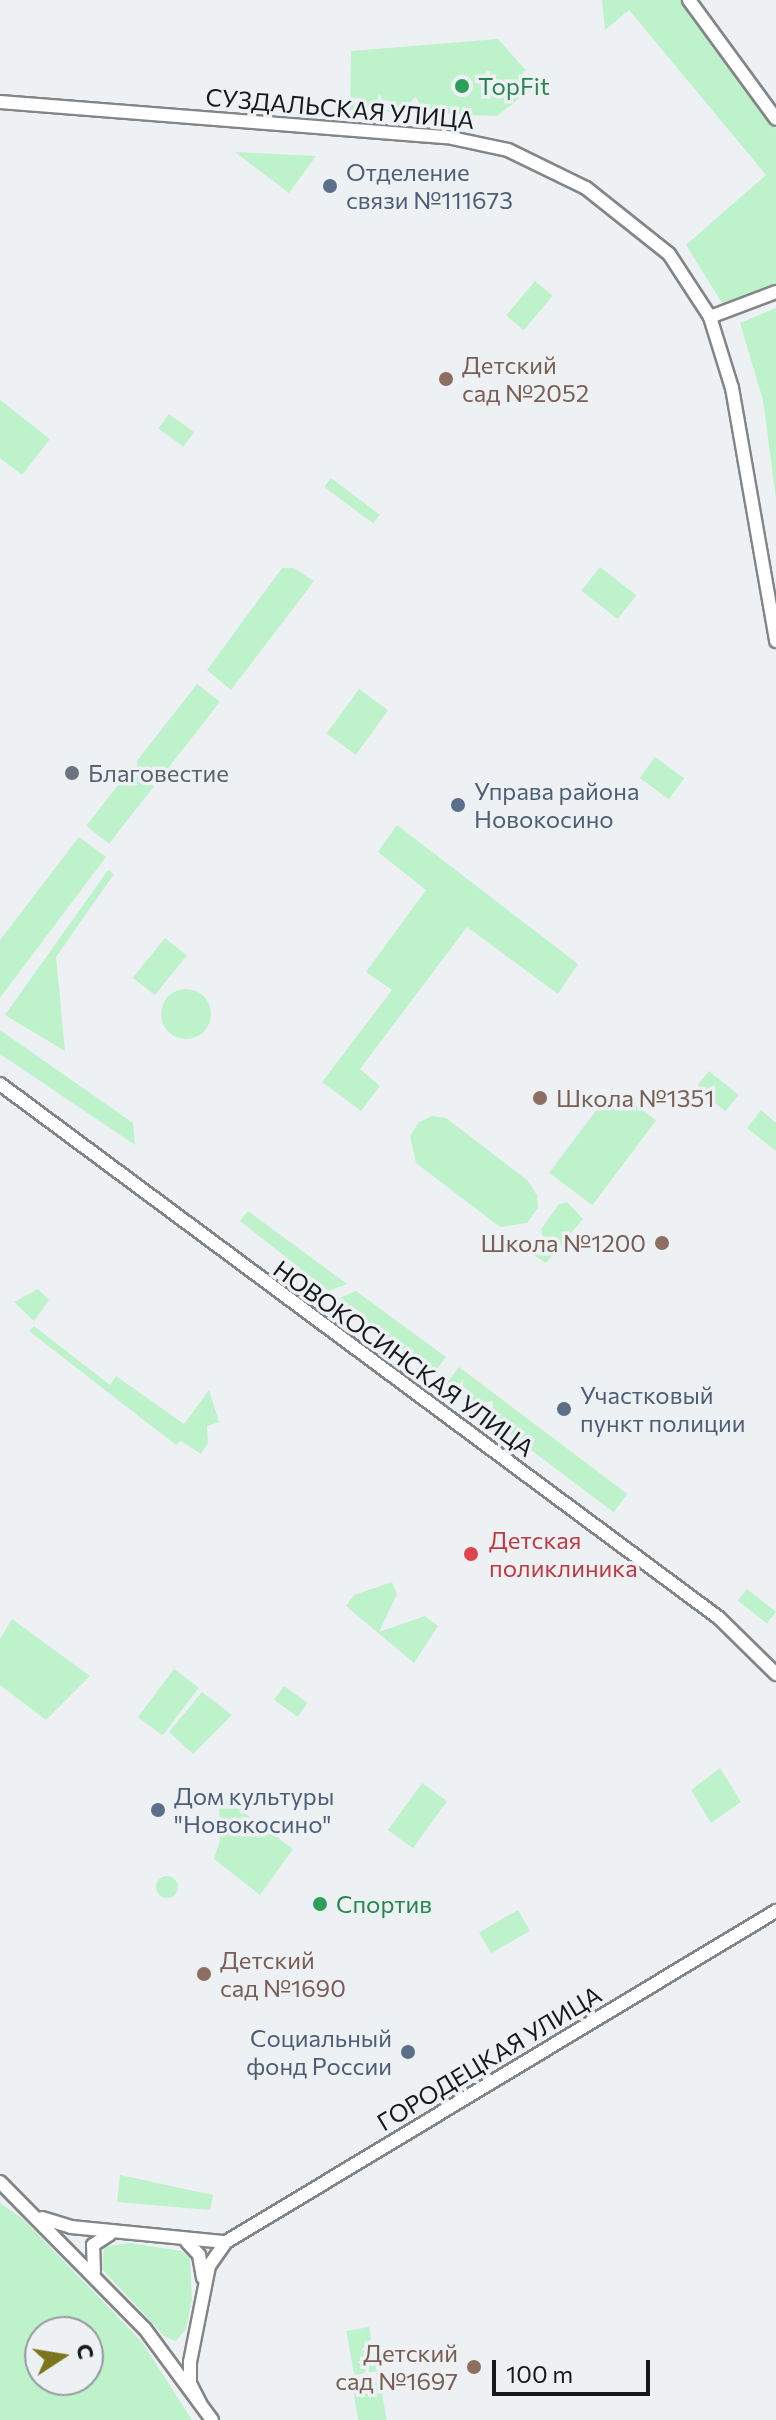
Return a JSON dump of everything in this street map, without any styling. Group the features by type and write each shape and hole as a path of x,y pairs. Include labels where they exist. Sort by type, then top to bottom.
{"street":[{"path":"689,0 776,119"},
{"name":"СУЗДАЛЬСКАЯ УЛИЦА","path":"0,102 447,137 508,150 586,188 650,235 683,273 710,317 732,388 776,641"},
{"path":"710,317 776,292"},
{"name":"НОВОКОСИНСКАЯ УЛИЦА","path":"0,1084 727,1623 776,1674"},
{"name":"ГОРОДЕЦКАЯ УЛИЦА","path":"226,2242 776,1912"},
{"path":"0,2182 164,2348 175,2351 196,2332"},
{"path":"30,2210 61,2226 180,2241 226,2242"},
{"path":"98,2280 90,2261 93,2245 105,2235 130,2234"},
{"path":"180,2241 199,2255 202,2302"},
{"path":"200,2403 189,2378 196,2332 212,2260 226,2242"},
{"path":"145,2329 212,2420"}],"green space":[{"path":"602,0 682,0 776,129 776,286 722,303 686,245 766,175 629,10 605,30"},
{"path":"498,39 538,84 497,116 350,110 351,51"},
{"path":"235,152 316,156 289,193"},
{"path":"535,281 553,296 524,330 506,315"},
{"path":"776,308 776,499 763,400 740,323"},
{"path":"0,400 50,439 22,475 0,458"},
{"path":"169,414 194,432 183,447 158,429"},
{"path":"331,478 380,515 373,523 324,487"},
{"path":"600,567 636,595 618,619 582,591"},
{"path":"282,568 294,568 314,581 231,690 207,670"},
{"path":"197,684 220,702 109,844 86,826"},
{"path":"359,689 388,710 356,755 327,733"},
{"path":"655,757 684,778 669,799 640,778"},
{"path":"397,825 578,964 558,994 467,927 360,1069 380,1086 361,1111 322,1082 392,990 366,972 426,890 378,852"},
{"path":"79,837 106,857 0,998 0,940"},
{"path":"108,870 114,874 56,957 65,1051 5,1015"},
{"path":"165,938 187,956 155,995 133,978"},
{"path":"186,989 204,996 211,1014 204,1032 186,1039 168,1032 161,1014 168,996"},
{"path":"0,1030 133,1123 135,1145 0,1054"},
{"path":"709,1071 739,1095 725,1111 696,1087"},
{"path":"613,1088 656,1120 592,1205 549,1173"},
{"path":"761,1110 776,1123 776,1151 747,1128"},
{"path":"432,1116 446,1118 527,1180 537,1195 538,1208 527,1223 500,1227 416,1163 410,1136 419,1122"},
{"path":"567,1202 583,1219 546,1263 529,1252 529,1246 559,1204"},
{"path":"248,1211 347,1284 329,1291 240,1221"},
{"path":"38,1289 49,1300 34,1321 14,1302"},
{"path":"356,1291 446,1357 434,1373 337,1299"},
{"path":"34,1326 110,1385 116,1376 184,1424 209,1390 219,1422 207,1426 208,1443 201,1454 181,1441 176,1445 29,1331"},
{"path":"459,1367 628,1494 614,1512 445,1385"},
{"path":"392,1582 397,1594 379,1632 425,1616 438,1626 414,1663 346,1606 354,1595"},
{"path":"747,1589 776,1612 767,1624 738,1601"},
{"path":"12,1619 90,1676 46,1720 0,1685 0,1639"},
{"path":"174,1669 199,1688 163,1736 138,1717"},
{"path":"284,1686 307,1703 297,1717 274,1700"},
{"path":"202,1692 232,1715 193,1754 169,1732"},
{"path":"720,1768 741,1802 711,1823 691,1790"},
{"path":"422,1783 447,1801 413,1848 388,1830"},
{"path":"219,1794 293,1849 260,1895 214,1859 220,1840"},
{"path":"167,1876 175,1879 178,1887 175,1895 167,1898 159,1895 156,1887 159,1879"},
{"path":"518,1910 530,1931 491,1953 479,1932"},
{"path":"120,2175 213,2195 210,2210 117,2202"},
{"path":"0,2203 23,2219 142,2342 192,2420 0,2420"},
{"path":"129,2243 182,2251 190,2259 192,2300 186,2329 176,2341 165,2337 102,2269 104,2247"},
{"path":"369,2327 377,2371 354,2375 346,2331"},
{"path":"380,2382 387,2420 358,2420 352,2387"}],"place":[{"name":"TopFit","path":"462,86"},
{"name":"Отделение связи №111673","path":"330,186"},
{"name":"Детский сад №2052","path":"446,379"},
{"name":"Благовестие","path":"72,773"},
{"name":"Управа района Новокосино","path":"458,805"},
{"name":"Школа №1351","path":"540,1098"},
{"name":"Школа №1200","path":"662,1243"},
{"name":"Участковый пункт полиции","path":"564,1409"},
{"name":"Детская поликлиника","path":"471,1554"},
{"name":"Дом культуры \"Новокосино\"","path":"158,1810"},
{"name":"Спортив","path":"320,1904"},
{"name":"Детский сад №1690","path":"204,1974"},
{"name":"Социальный фонд России","path":"408,2052"},
{"name":"Детский сад №1697","path":"474,2367"}]}
